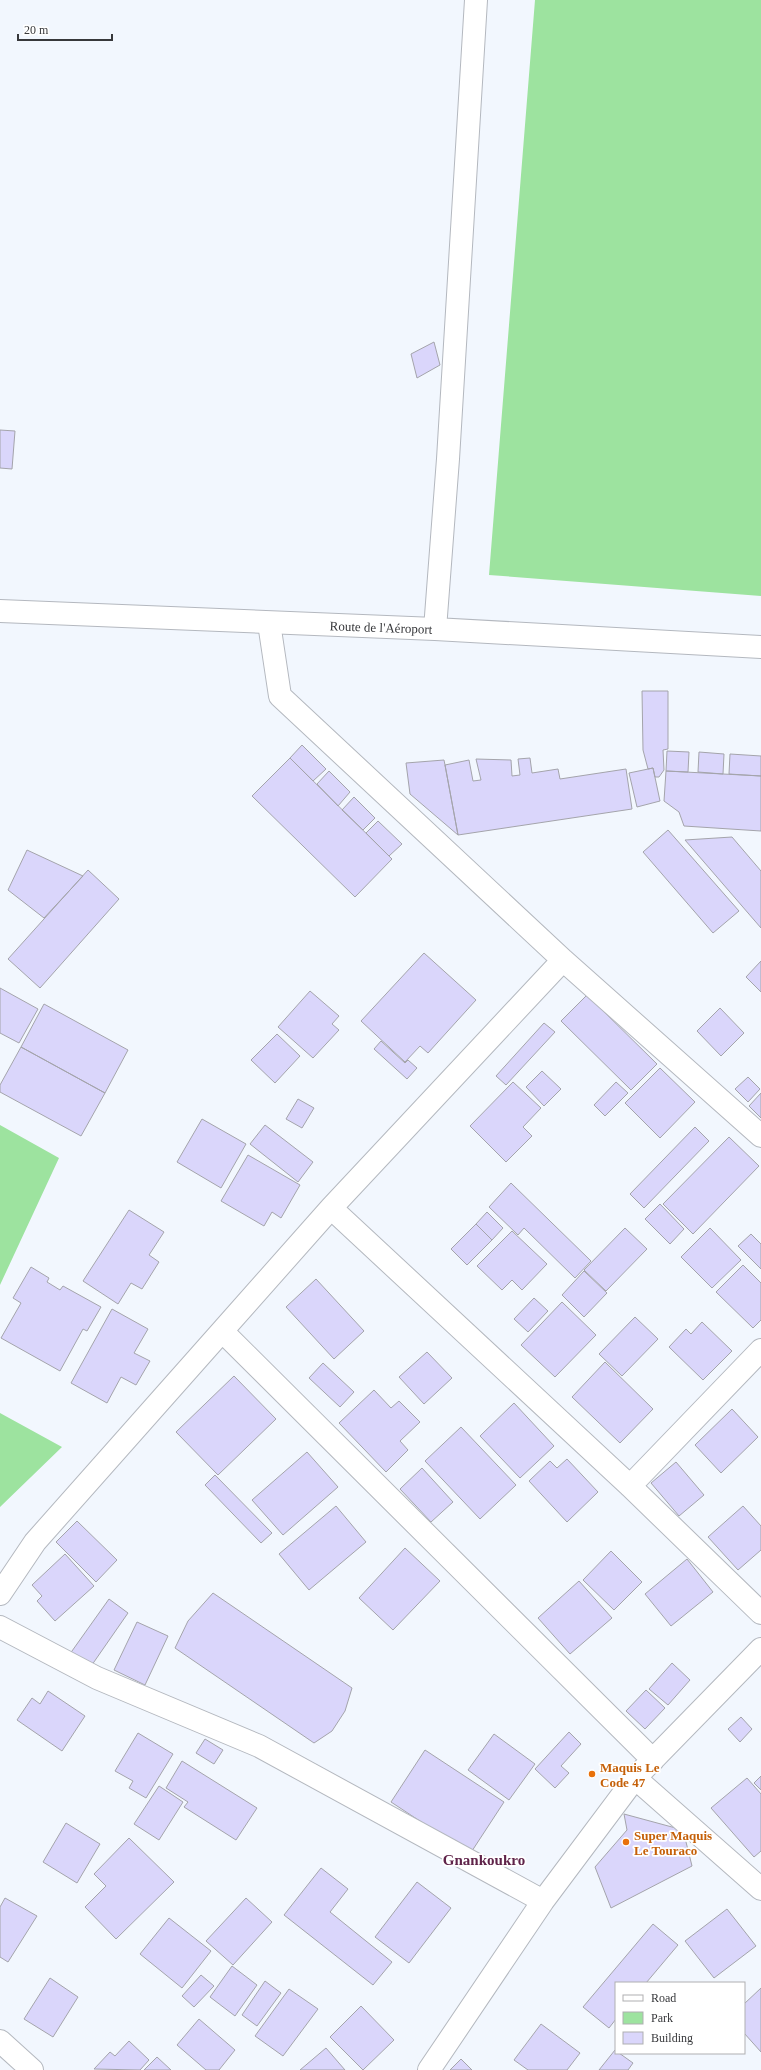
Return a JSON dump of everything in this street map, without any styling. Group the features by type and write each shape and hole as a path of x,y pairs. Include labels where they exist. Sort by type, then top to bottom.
{"street":[{"path":"435,629 448,459 476,0"},
{"name":"Route de l'Aéroport","path":"0,612 435,629 761,647"},
{"path":"269,623 280,696 562,960 761,1136"},
{"path":"0,1594 35,1542 331,1208 562,960"},
{"path":"331,1208 630,1486 761,1613"},
{"path":"222,1331 653,1760"},
{"path":"630,1486 761,1350"},
{"path":"0,1627 97,1678 258,1746 543,1901"},
{"path":"430,2070 543,1901 635,1778 761,1649"},
{"path":"635,1778 761,1889"},
{"path":"0,2041 32,2070"}],"green space":[{"path":"535,0 761,0 761,596 489,575"},
{"path":"0,1125 59,1158 0,1285"},
{"path":"0,1413 62,1447 0,1507"}],"building":[{"path":"434,342 440,365 417,378 411,354"},
{"path":"0,430 15,431 12,469 0,468"},
{"path":"642,691 668,691 668,749 663,750 664,770 659,777 655,777 653,768 648,769 643,750"},
{"path":"302,745 326,769 313,781 290,758"},
{"path":"667,751 689,752 688,772 666,771"},
{"path":"699,752 724,754 723,774 698,772"},
{"path":"730,754 761,756 761,776 729,774"},
{"path":"290,758 392,859 355,897 252,796"},
{"path":"530,758 532,773 558,769 560,779 626,769 632,809 458,835 445,765 469,760 473,781 481,780 476,759 511,760 512,776 520,775 518,759"},
{"path":"444,760 458,835 410,794 406,763"},
{"path":"653,768 660,801 637,807 629,773"},
{"path":"329,771 350,792 338,806 317,784"},
{"path":"666,771 761,776 761,831 684,826 679,812 664,801"},
{"path":"354,797 375,818 363,830 342,810"},
{"path":"378,821 402,844 389,856 366,833"},
{"path":"668,830 739,911 713,933 643,852"},
{"path":"732,837 761,871 761,928 685,840"},
{"path":"27,850 83,876 44,918 8,890"},
{"path":"88,870 119,899 40,988 8,959"},
{"path":"424,953 476,1000 428,1053 420,1046 405,1062 361,1021"},
{"path":"761,961 761,992 746,977"},
{"path":"0,988 38,1009 19,1043 0,1033"},
{"path":"310,991 339,1016 332,1024 339,1030 313,1058 278,1027"},
{"path":"587,995 657,1064 631,1090 561,1021"},
{"path":"44,1004 128,1050 105,1093 21,1047"},
{"path":"720,1008 744,1033 721,1056 697,1031"},
{"path":"544,1023 555,1032 506,1085 496,1076"},
{"path":"277,1034 300,1056 275,1083 251,1060"},
{"path":"381,1041 405,1063 408,1060 417,1068 407,1079 374,1049"},
{"path":"21,1047 105,1093 81,1136 0,1092 0,1085"},
{"path":"660,1068 695,1102 660,1138 625,1103"},
{"path":"542,1071 561,1089 544,1106 526,1087"},
{"path":"748,1077 760,1089 748,1102 735,1089"},
{"path":"513,1082 541,1108 523,1127 532,1136 506,1162 470,1126"},
{"path":"616,1082 628,1093 605,1116 594,1105"},
{"path":"761,1093 761,1118 749,1106"},
{"path":"298,1099 314,1108 302,1128 286,1119"},
{"path":"202,1119 246,1144 221,1188 177,1162"},
{"path":"265,1125 313,1162 298,1182 250,1144"},
{"path":"695,1127 709,1141 644,1208 630,1194"},
{"path":"729,1137 759,1166 693,1234 663,1204"},
{"path":"248,1155 300,1185 281,1218 272,1212 264,1226 221,1201"},
{"path":"511,1183 591,1261 575,1278 524,1228 518,1235 489,1207"},
{"path":"660,1204 684,1229 670,1244 645,1219"},
{"path":"129,1210 164,1232 149,1255 159,1262 142,1289 131,1283 118,1304 83,1281"},
{"path":"487,1212 503,1228 492,1240 476,1224"},
{"path":"476,1224 492,1240 467,1265 451,1249"},
{"path":"625,1228 647,1249 606,1291 584,1270"},
{"path":"710,1228 741,1260 712,1288 681,1257"},
{"path":"512,1231 547,1264 522,1290 512,1280 502,1290 477,1266"},
{"path":"751,1234 761,1244 761,1269 738,1246"},
{"path":"743,1265 761,1283 761,1320 753,1328 716,1292"},
{"path":"31,1267 49,1278 47,1282 60,1290 63,1286 101,1307 87,1331 83,1329 60,1371 1,1338 21,1303 13,1298"},
{"path":"584,1271 607,1293 584,1317 562,1295"},
{"path":"316,1279 364,1331 334,1359 286,1307"},
{"path":"534,1298 548,1311 528,1332 514,1319"},
{"path":"562,1302 596,1335 555,1377 521,1345"},
{"path":"112,1309 148,1329 134,1353 150,1361 136,1385 121,1377 107,1403 71,1383"},
{"path":"635,1317 658,1339 622,1376 599,1354"},
{"path":"702,1322 732,1351 703,1380 669,1347 686,1329 691,1334"},
{"path":"427,1352 452,1378 424,1404 399,1377"},
{"path":"605,1362 653,1409 620,1443 572,1397"},
{"path":"323,1363 354,1392 340,1407 309,1378"},
{"path":"234,1376 276,1419 218,1475 176,1432"},
{"path":"374,1390 391,1408 399,1401 420,1422 400,1441 408,1450 386,1472 339,1423"},
{"path":"514,1403 554,1446 520,1478 480,1436"},
{"path":"732,1409 758,1437 721,1473 695,1445"},
{"path":"461,1427 516,1485 480,1519 425,1461"},
{"path":"307,1452 338,1487 283,1535 252,1500"},
{"path":"567,1459 598,1492 567,1522 529,1481 550,1461 557,1468"},
{"path":"676,1462 704,1495 679,1516 651,1483"},
{"path":"422,1468 453,1502 431,1522 400,1489"},
{"path":"215,1475 272,1533 261,1543 205,1485"},
{"path":"336,1506 366,1542 309,1590 279,1554"},
{"path":"743,1506 761,1526 761,1550 738,1570 708,1537"},
{"path":"77,1521 117,1560 96,1582 56,1542"},
{"path":"405,1548 440,1581 393,1630 359,1598"},
{"path":"611,1551 642,1582 614,1610 583,1580"},
{"path":"65,1554 94,1586 55,1621 37,1601 42,1596 32,1585"},
{"path":"687,1559 713,1592 671,1626 645,1594"},
{"path":"579,1581 612,1618 570,1654 538,1618"},
{"path":"213,1593 352,1688 345,1711 332,1731 314,1743 175,1648 188,1621"},
{"path":"109,1599 128,1613 87,1672 67,1658"},
{"path":"137,1622 168,1636 145,1685 114,1670"},
{"path":"672,1663 690,1680 668,1705 649,1689"},
{"path":"646,1690 665,1708 645,1729 626,1711"},
{"path":"48,1691 85,1716 62,1751 17,1720 32,1698 40,1704"},
{"path":"741,1717 752,1729 740,1742 728,1729"},
{"path":"569,1732 581,1744 561,1766 569,1773 555,1788 535,1769"},
{"path":"138,1733 173,1754 146,1798 129,1788 133,1781 115,1771"},
{"path":"494,1734 535,1764 509,1800 468,1770"},
{"path":"205,1739 223,1750 214,1764 196,1753"},
{"path":"425,1750 504,1802 470,1854 391,1802"},
{"path":"182,1761 257,1808 236,1840 184,1807 188,1802 166,1788"},
{"path":"761,1776 761,1790 754,1783"},
{"path":"747,1778 761,1794 761,1851 754,1857 711,1808"},
{"path":"159,1786 183,1802 159,1840 134,1824"},
{"path":"624,1814 683,1830 692,1866 611,1908 595,1867 627,1830"},
{"path":"66,1823 100,1844 77,1883 43,1862"},
{"path":"129,1838 174,1882 116,1939 85,1907 106,1886 94,1874"},
{"path":"321,1868 348,1889 330,1912 392,1962 373,1985 284,1915"},
{"path":"417,1882 451,1908 409,1963 375,1937"},
{"path":"5,1898 37,1916 8,1962 0,1957 0,1907"},
{"path":"246,1898 272,1922 233,1965 206,1941"},
{"path":"727,1909 756,1946 714,1978 685,1941"},
{"path":"169,1918 211,1951 182,1988 140,1954"},
{"path":"653,1924 678,1945 647,1982 615,1982 615,2020 609,2028 583,2007"},
{"path":"232,1966 257,1985 235,2016 210,1997"},
{"path":"201,1975 214,1986 194,2007 182,1996"},
{"path":"50,1978 78,1997 53,2037 24,2019"},
{"path":"265,1981 281,1993 257,2026 242,2015"},
{"path":"761,1988 761,2052 745,2034 745,2003"},
{"path":"289,1989 318,2009 283,2056 255,2036"},
{"path":"361,2006 394,2040 363,2070 330,2037"},
{"path":"199,2019 235,2050 219,2070 206,2070 177,2045"},
{"path":"541,2024 580,2053 567,2070 528,2070 514,2060"},
{"path":"129,2041 149,2060 140,2070 94,2069 110,2052 115,2056"},
{"path":"326,2048 345,2070 300,2070"},
{"path":"615,2050 615,2054 620,2054 633,2063 628,2070 599,2070"},
{"path":"157,2057 171,2070 144,2070"},
{"path":"461,2059 472,2070 450,2070"}],"place":[{"name":"Maquis Le Code 47","path":"592,1774"},
{"name":"Super Maquis Le Touraco","path":"626,1842"}],"district":[{"name":"Gnankoukro","path":"484,1860"}]}
